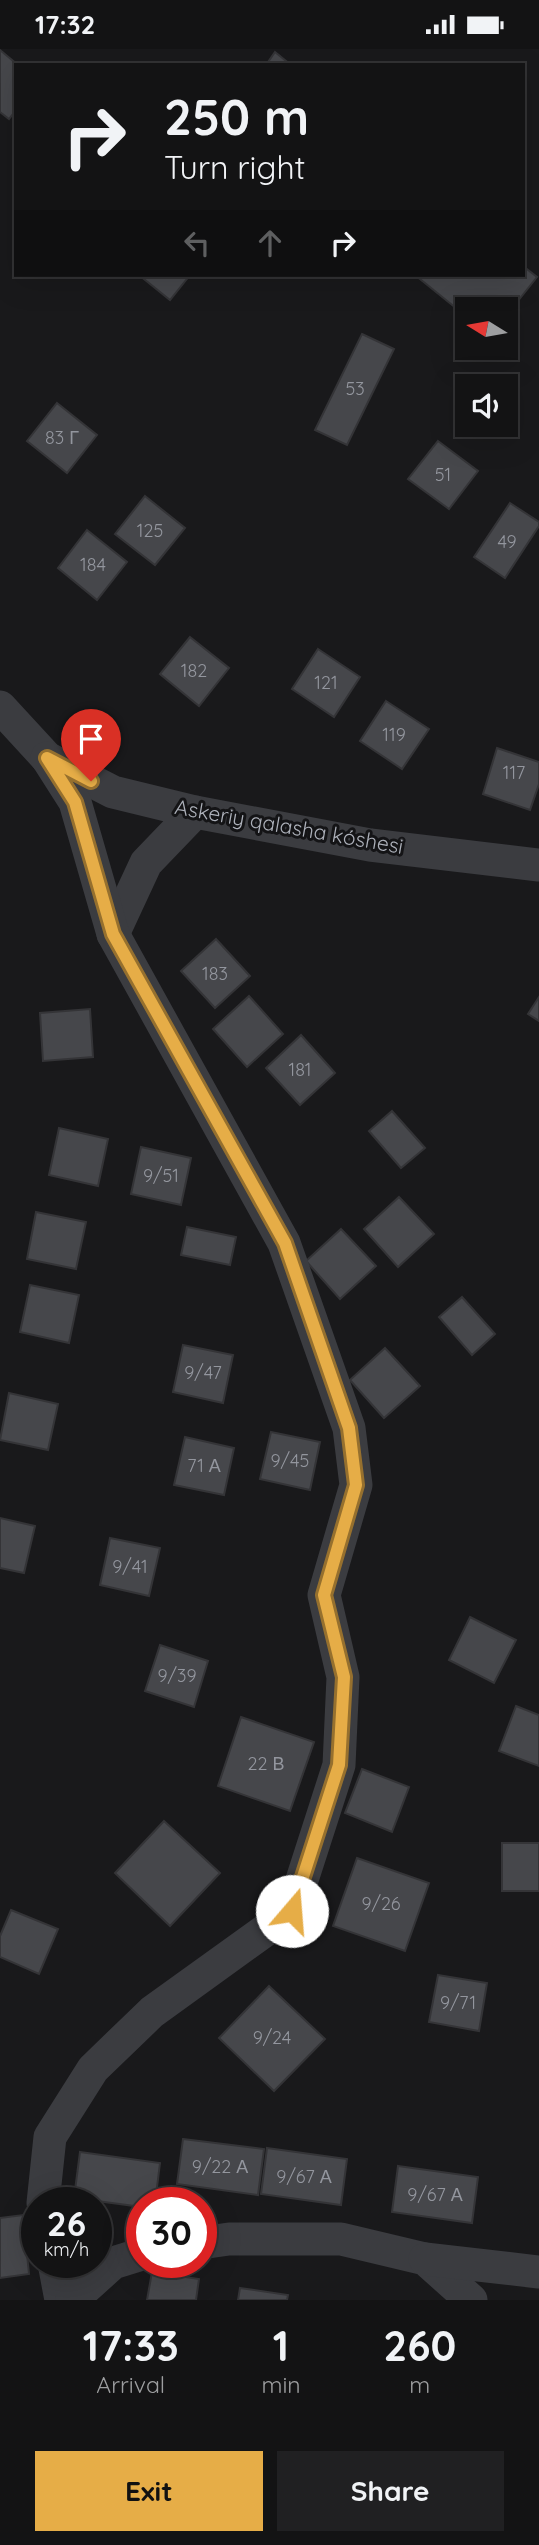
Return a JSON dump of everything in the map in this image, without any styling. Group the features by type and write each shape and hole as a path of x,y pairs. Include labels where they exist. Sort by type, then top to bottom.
{"street":[{"name":"Askeriy qalasha kóshesi","path":"0,707 47,758 75,802 113,934 285,1243 349,1428 356,1485 324,1595 344,1677 339,1765 292,1911 152,2012 93,2069 50,2137 45,2187"},
{"name":"Askeriy qalasha kóshesi","path":"47,758 113,792 195,812 370,845 539,866"},
{"path":"113,934 146,863 195,812"},
{"path":"217,2241 341,2239 425,2259 539,2271"},
{"path":"72,2300 113,2263 126,2259"},
{"path":"425,2259 471,2300"},
{"path":"57,2278 61,2300"}],"building":[{"path":"0,50 16,63 14,113 9,119 0,112"},
{"path":"275,52 289,63 267,63"},
{"path":"525,268 537,277 518,301 518,297 455,297 455,307 417,277 525,277"},
{"path":"141,277 188,277 170,300"},
{"path":"362,334 394,349 347,445 315,430"},
{"path":"57,403 97,435 67,473 27,441"},
{"path":"438,441 478,471 449,509 408,479"},
{"path":"145,496 185,528 155,565 115,534"},
{"path":"510,503 539,522 539,526 505,578 474,557"},
{"path":"87,530 127,562 97,600 58,568"},
{"path":"190,637 229,668 199,706 160,674"},
{"path":"318,649 360,677 334,717 292,689"},
{"path":"386,701 429,729 402,769 360,741"},
{"path":"497,748 539,762 539,784 530,810 483,794"},
{"path":"216,939 250,976 215,1008 181,971"},
{"path":"249,996 283,1034 247,1067 213,1029"},
{"path":"539,997 539,1021 528,1014"},
{"path":"90,1009 93,1057 43,1061 40,1013"},
{"path":"301,1035 335,1073 300,1105 266,1068"},
{"path":"392,1111 425,1148 401,1168 369,1131"},
{"path":"59,1128 108,1139 98,1186 49,1175"},
{"path":"141,1147 191,1158 181,1205 131,1194"},
{"path":"399,1197 434,1234 398,1267 364,1229"},
{"path":"36,1212 86,1222 76,1269 27,1259"},
{"path":"187,1227 236,1237 230,1265 181,1255"},
{"path":"341,1229 376,1266 340,1299 306,1261"},
{"path":"30,1285 79,1295 69,1343 20,1332"},
{"path":"462,1297 495,1334 472,1355 439,1317"},
{"path":"183,1345 233,1355 223,1403 173,1392"},
{"path":"385,1348 420,1386 384,1418 350,1380"},
{"path":"9,1393 58,1404 48,1450 0,1440"},
{"path":"271,1432 320,1442 310,1490 260,1479"},
{"path":"185,1437 234,1448 224,1495 174,1485"},
{"path":"0,1518 35,1526 24,1573 0,1568"},
{"path":"110,1538 160,1548 149,1596 100,1585"},
{"path":"470,1617 516,1640 494,1683 449,1660"},
{"path":"160,1645 208,1661 194,1707 145,1691"},
{"path":"516,1706 539,1715 539,1766 499,1751"},
{"path":"241,1717 314,1742 290,1811 218,1786"},
{"path":"362,1769 409,1787 392,1832 345,1813"},
{"path":"164,1821 220,1873 170,1926 115,1873"},
{"path":"502,1843 539,1843 539,1891 502,1891"},
{"path":"357,1858 429,1883 405,1951 333,1926"},
{"path":"11,1910 58,1929 39,1974 0,1957 0,1936"},
{"path":"438,1975 487,1983 479,2031 429,2022"},
{"path":"269,1986 325,2039 274,2091 219,2038"},
{"path":"183,2139 264,2149 258,2195 217,2189 217,2187 177,2184"},
{"path":"267,2148 347,2159 341,2205 261,2194"},
{"path":"80,2152 160,2163 157,2187 126,2187 126,2205 112,2203 112,2187 75,2187"},
{"path":"398,2166 478,2177 472,2223 392,2212"},
{"path":"21,2215 21,2275 0,2278 0,2218"},
{"path":"151,2278 199,2279 196,2300 147,2300"},
{"path":"240,2288 288,2295 287,2300 238,2300"}],"route":[{"path":"91,781 47,758 75,802 113,934 285,1243 349,1428 356,1485 324,1595 344,1677 339,1765 292,1911"}]}
